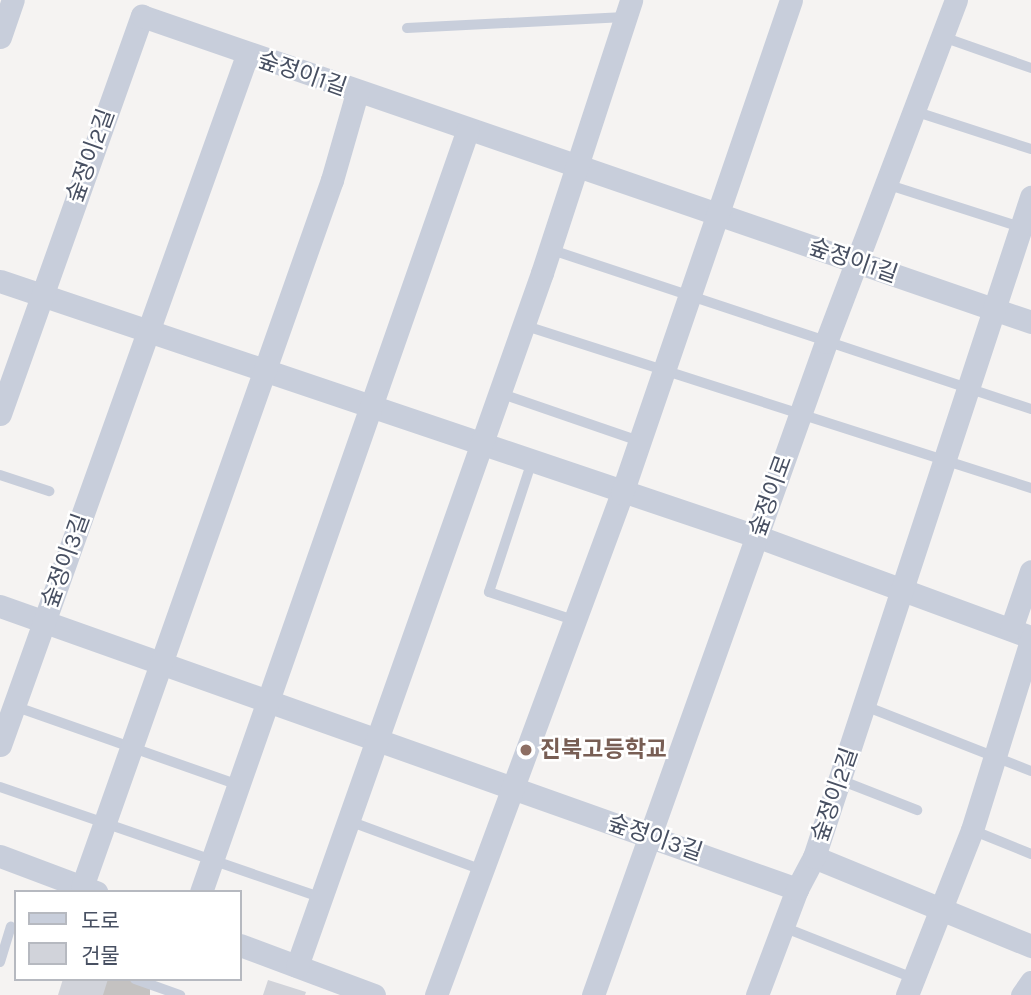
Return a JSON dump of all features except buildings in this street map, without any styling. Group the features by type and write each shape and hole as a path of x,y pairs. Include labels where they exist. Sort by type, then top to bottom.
{"street":[{"path":"0,37 13,0"},
{"path":"436,995 622,492 688,305 715,214 791,0"},
{"name":"숲정이로","path":"593,995 826,342 889,186 956,0"},
{"path":"297,967 542,273 628,9"},
{"name":"숲정이1길","path":"142,16 357,93 1031,322"},
{"name":"숲정이2길","path":"0,414 40,295 142,16"},
{"name":"숲정이1길","path":"147,331 247,55"},
{"name":"숲정이1길","path":"265,369 332,180 357,93"},
{"path":"202,890 468,129"},
{"path":"970,390 991,308 1024,233 1031,197"},
{"path":"0,281 372,404 756,536 1024,635"},
{"name":"숲정이3길","path":"0,745 8,712 44,621 147,331"},
{"path":"0,856 89,889 104,823 265,369"},
{"name":"숲정이2길","path":"757,995 797,888 814,857 865,706 899,591 970,390"},
{"path":"910,986 972,830 996,757 1024,635 1031,571"},
{"name":"숲정이3길","path":"0,606 797,888"},
{"path":"814,857 1031,946"},
{"path":"242,946 374,995"},
{"path":"1022,995 1031,982"}],"lane":[{"path":"407,28 628,9"},
{"path":"943,37 1031,68"},
{"path":"914,111 1031,149"},
{"path":"889,186 1024,233"},
{"path":"549,249 688,305 826,342 1031,409"},
{"path":"523,324 1031,488"},
{"path":"499,393 639,441"},
{"path":"532,461 489,592 573,620"},
{"path":"0,475 49,491"},
{"path":"865,706 1031,771"},
{"path":"8,712 131,747 238,785"},
{"path":"840,780 917,810"},
{"path":"0,787 322,898"},
{"path":"349,821 482,870"},
{"path":"972,830 1031,854"},
{"path":"0,962 11,927"},
{"path":"783,927 910,986"},
{"path":"141,981 180,995"}],"place":[{"name":"진북고등학교","path":"526,750"}]}
